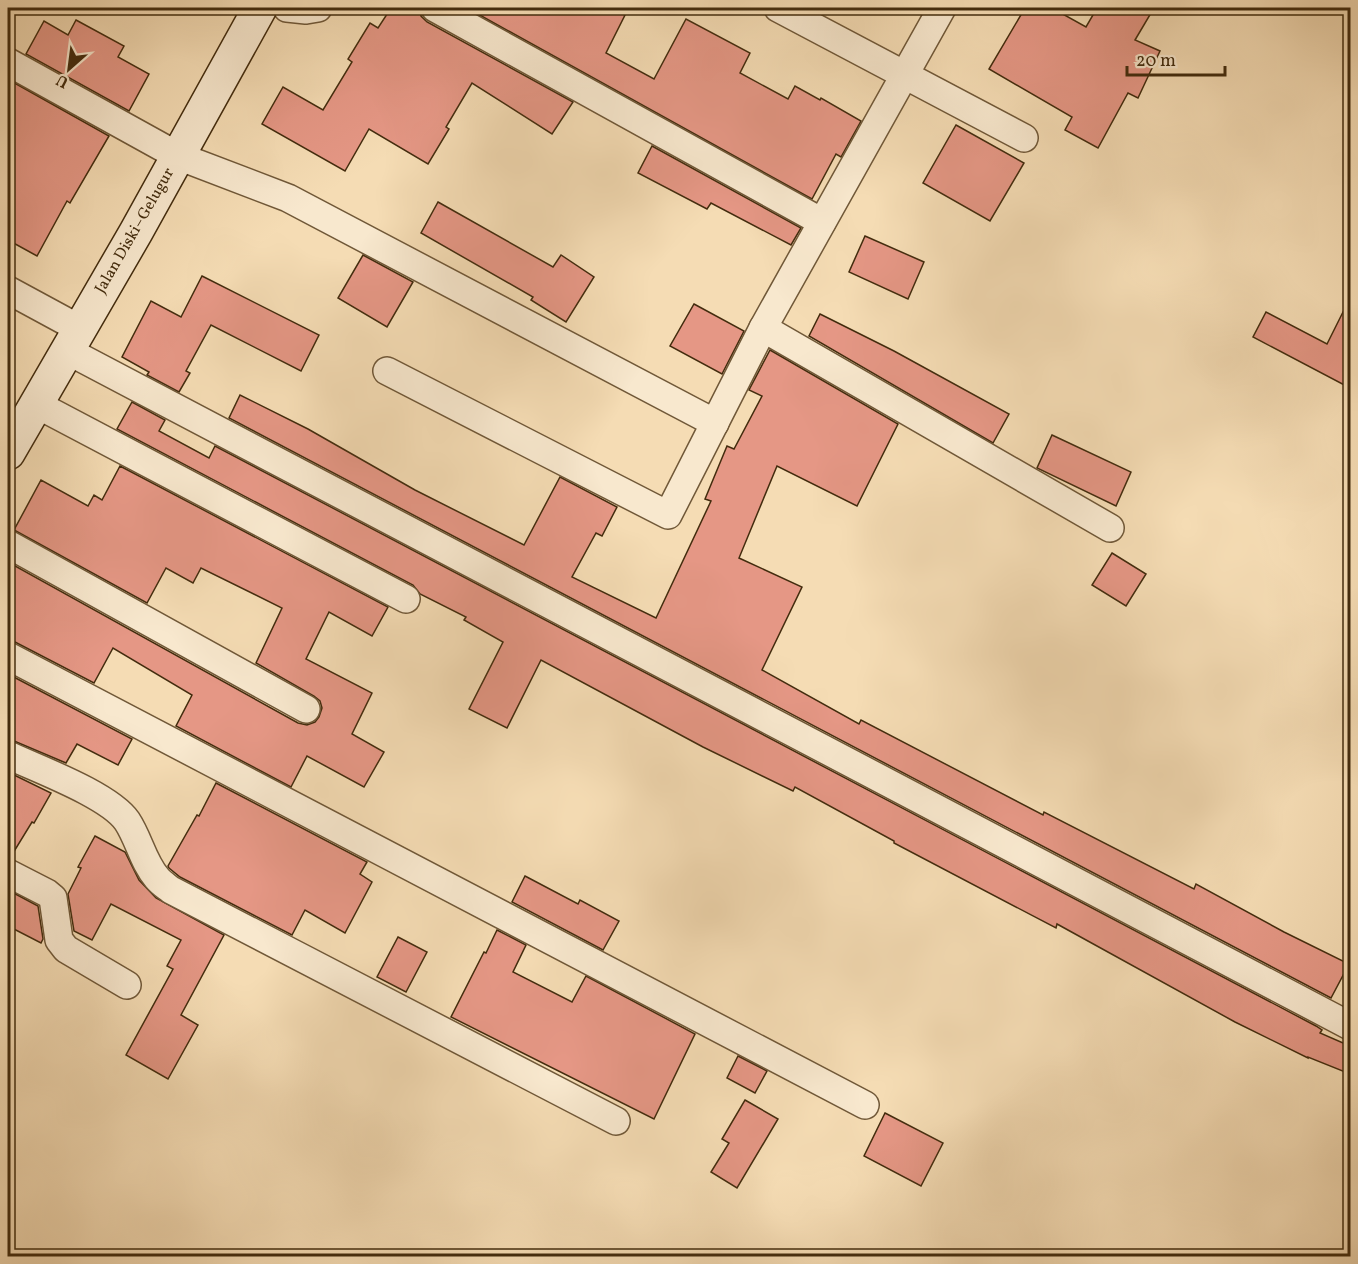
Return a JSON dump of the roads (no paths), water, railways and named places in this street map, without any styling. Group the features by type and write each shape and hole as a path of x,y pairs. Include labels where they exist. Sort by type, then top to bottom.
{"main road":[{"name":"Jalan Diski–Gelugur","path":"8,453 260,8"}],"street":[{"path":"287,8 306,10 318,8"},
{"path":"435,8 822,222"},
{"path":"778,8 1024,138"},
{"path":"387,371 668,515 763,328 942,8"},
{"path":"8,62 178,156 288,198 715,423"},
{"path":"8,290 74,340 1350,1026"},
{"path":"763,328 1110,528"},
{"path":"36,404 406,599"},
{"path":"8,544 306,709"},
{"path":"8,656 866,1105"},
{"path":"8,755 98,797 116,808 128,822 150,868 157,878 171,890 616,1120"},
{"path":"8,873 53,898 59,940 66,949 127,986"}]}
